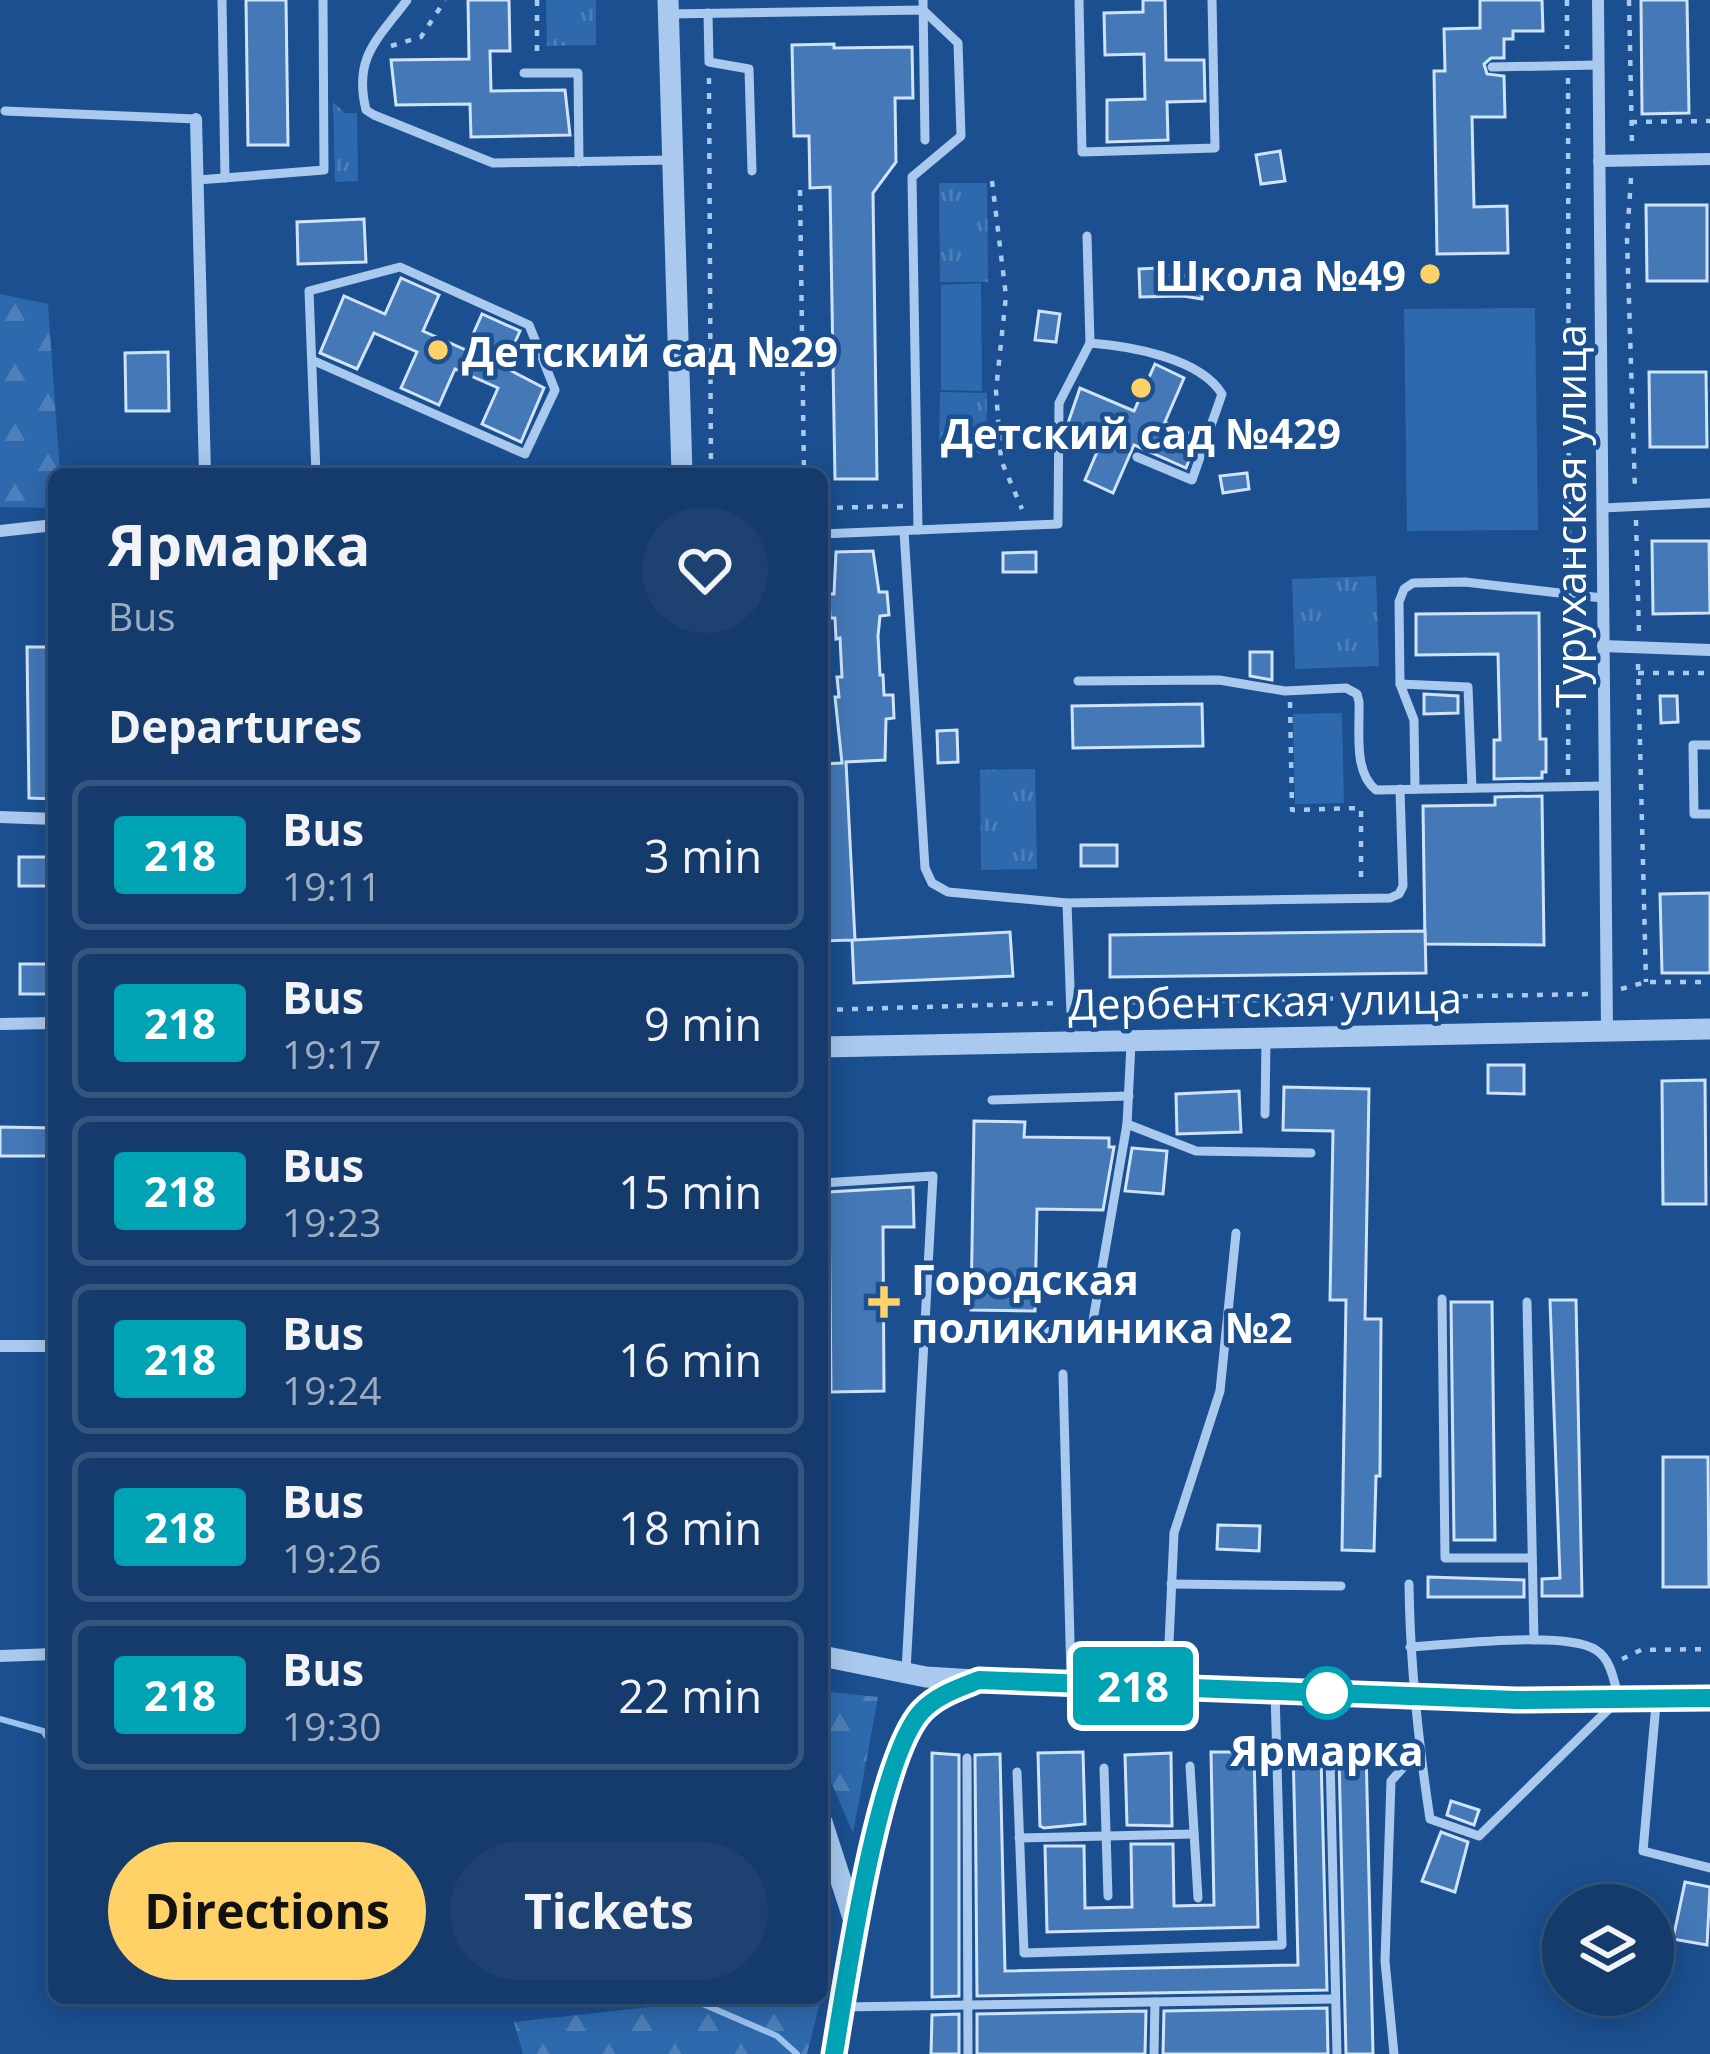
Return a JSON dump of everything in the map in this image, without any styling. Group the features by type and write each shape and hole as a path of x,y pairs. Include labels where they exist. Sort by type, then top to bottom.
{"main road":[{"path":"834,2054 887,1788 904,1737 939,1696 979,1680 1412,1695 1710,1698"}],"street":[{"name":"Туруханская улица","path":"1598,0 1606,1032"},
{"path":"668,7 682,468"},
{"path":"196,119 205,468"},
{"path":"1600,160 1710,159"},
{"path":"0,531 48,526"},
{"path":"1603,646 1710,650"},
{"path":"0,817 48,819"},
{"path":"0,1024 48,1023"},
{"name":"Дербентская улица","path":"828,1047 1710,1029"},
{"path":"0,1346 48,1346"},
{"path":"0,1656 48,1654"},
{"path":"828,1657 906,1673 979,1680"},
{"path":"828,1841 856,1927"}],"lane":[{"path":"222,0 225,178"},
{"path":"198,180 324,170 323,0"},
{"path":"407,0 364,59 363,100 374,115 493,164 673,160"},
{"path":"1079,0 1082,152 1215,148 1212,0"},
{"path":"923,5 925,140"},
{"path":"668,7 708,13 923,5 958,43 961,136 912,176 918,530"},
{"path":"708,13 710,62 749,69 752,171"},
{"path":"1492,67 1598,65"},
{"path":"524,74 578,74 579,162"},
{"path":"5,111 196,119"},
{"path":"828,534 1058,524 1059,403 1090,343 1087,236"},
{"path":"311,360 525,454 555,390 529,325 400,267 309,291 311,360 316,468"},
{"path":"1090,343 1137,346 1212,378 1222,394 1192,481 1137,458"},
{"path":"1601,508 1710,503"},
{"path":"904,531 925,868 932,883 948,892 1067,903 1390,898 1403,886 1400,789"},
{"path":"1415,789 1414,720 1400,684 1399,602 1404,589 1413,583 1466,582 1602,598"},
{"path":"1078,681 1220,680 1289,690 1346,688 1357,694 1366,782 1376,790 1604,786"},
{"path":"1400,684 1468,687 1472,788"},
{"path":"1710,745 1693,746 1694,814 1710,814"},
{"path":"1067,903 1072,1044"},
{"path":"1265,1039 1265,1114"},
{"path":"992,1330 1091,1332 1127,1124 1131,1044"},
{"path":"992,1100 1129,1096"},
{"path":"1127,1124 1196,1151 1311,1153"},
{"path":"828,1183 933,1176 906,1673"},
{"path":"1167,1687 1174,1533 1220,1391 1235,1233"},
{"path":"1442,1299 1445,1558 1532,1558"},
{"path":"1527,1302 1534,1640"},
{"path":"1063,1375 1072,1684"},
{"path":"1171,1584 1341,1586"},
{"path":"1408,1584 1410,1647 1412,1695 1430,1819 1479,1836 1619,1700 1609,1664 1600,1651 1583,1644 1534,1640 1410,1647"},
{"path":"1016,1772 1024,1953 1282,1945 1275,1691"},
{"path":"1656,1698 1642,1851 1710,1868"},
{"path":"1394,2054 1385,1961 1390,1781 1419,1750"},
{"path":"1330,1756 1336,2054"},
{"path":"968,1758 968,2054"},
{"path":"1190,1766 1198,1898"},
{"path":"1104,1768 1108,1896"},
{"path":"1019,1838 1194,1834"},
{"path":"842,2007 1334,1999"},
{"path":"1154,2054 1155,2002"}],"path":[{"path":"368,53 421,37 445,0"},
{"path":"537,0 537,74"},
{"path":"1567,0 1568,787"},
{"path":"710,62 711,468"},
{"path":"1631,122 1710,121"},
{"path":"992,181 1006,296 996,390 1001,460 1021,499 1024,526"},
{"path":"800,190 804,468"},
{"path":"828,508 918,506"},
{"path":"1638,673 1710,673"},
{"path":"1289,690 1292,810 1360,808 1361,898"},
{"path":"828,1010 1606,994 1646,982 1710,982"},
{"path":"1609,1664 1641,1650 1710,1649"}],"green space":[{"path":"546,0 596,0 596,45 547,46"},
{"path":"333,102 345,113 357,113 358,181 335,182"},
{"path":"939,183 987,183 988,282 940,282"},
{"path":"981,283 982,391 941,390 941,285"},
{"path":"0,294 48,304 60,468 48,468 48,508 0,507"},
{"path":"1535,308 1538,530 1407,531 1404,309"},
{"path":"940,392 987,393 986,453 939,452"},
{"path":"1376,576 1379,666 1295,669 1292,579"},
{"path":"1342,713 1344,803 1295,804 1293,714"},
{"path":"1035,769 1037,869 981,870 980,770"},
{"path":"828,1692 878,1697 853,1833 828,1775"},
{"path":"678,2004 820,2004 807,2054 523,2054 514,2022"}],"building":[{"path":"246,0 286,0 288,145 248,145"},
{"path":"468,0 509,0 510,51 490,51 491,91 565,90 570,135 471,137 470,104 396,105 391,60 469,59"},
{"path":"1143,0 1165,0 1166,60 1204,60 1205,101 1167,102 1168,140 1107,142 1107,100 1145,99 1144,54 1105,55 1104,13 1143,12"},
{"path":"1480,0 1542,0 1543,31 1513,31 1513,39 1504,39 1504,58 1491,58 1484,64 1487,74 1504,76 1505,117 1472,117 1474,207 1507,206 1508,253 1437,254 1434,71 1445,71 1444,29 1480,28"},
{"path":"1641,0 1687,0 1689,113 1642,114"},
{"path":"834,44 834,48 912,47 913,98 895,98 896,162 873,193 877,479 835,479 830,187 810,188 809,136 794,136 792,45"},
{"path":"1280,151 1285,181 1261,184 1256,155"},
{"path":"1646,205 1707,205 1707,281 1647,281"},
{"path":"364,219 366,262 298,264 297,222"},
{"path":"1158,268 1159,275 1203,276 1202,299 1140,297 1139,269"},
{"path":"1205,272 1233,272 1233,291 1205,290"},
{"path":"401,278 439,295 423,331 466,350 482,314 520,331 504,367 544,388 521,442 482,424 498,388 455,369 439,405 401,388 417,352 374,333 357,369 320,353 344,296 385,314"},
{"path":"1039,311 1060,314 1056,342 1035,340"},
{"path":"168,352 169,411 126,411 125,353"},
{"path":"1155,364 1184,378 1165,422 1198,437 1186,468 1134,445 1113,493 1085,480 1103,438 1068,423 1080,388 1134,411"},
{"path":"1649,372 1706,372 1707,447 1650,447"},
{"path":"1247,473 1249,489 1223,493 1220,476"},
{"path":"1652,541 1709,541 1710,613 1653,614"},
{"path":"873,551 879,592 887,592 889,615 880,616 880,675 884,695 893,695 894,718 886,719 885,760 846,762 855,940 1010,932 1013,976 854,983 852,940 828,941 828,764 842,763 835,697 839,697 837,677 842,677 840,638 836,639 835,618 830,618 829,594 834,594 836,552"},
{"path":"1036,552 1036,572 1003,572 1003,553"},
{"path":"1539,613 1540,739 1546,739 1546,772 1542,778 1494,779 1494,740 1500,740 1498,654 1416,655 1416,614"},
{"path":"27,647 48,647 48,799 29,798"},
{"path":"1250,652 1272,652 1272,680 1250,676"},
{"path":"1424,694 1458,696 1458,713 1424,714"},
{"path":"1660,696 1677,696 1678,722 1661,723"},
{"path":"1202,704 1203,746 1073,748 1072,706"},
{"path":"957,730 958,762 938,763 937,731"},
{"path":"1542,796 1544,945 1425,944 1423,806 1495,805 1495,797"},
{"path":"1081,845 1117,845 1117,866 1081,866"},
{"path":"19,857 48,857 48,886 19,886"},
{"path":"1710,893 1710,973 1662,973 1660,894"},
{"path":"1425,931 1426,973 1110,977 1110,935"},
{"path":"20,964 48,964 48,994 20,994"},
{"path":"1488,1065 1524,1065 1524,1094 1488,1093"},
{"path":"1705,1080 1706,1204 1663,1204 1662,1081"},
{"path":"1284,1087 1369,1089 1365,1319 1381,1319 1380,1476 1376,1476 1374,1551 1342,1550 1346,1300 1330,1300 1333,1131 1283,1130"},
{"path":"1239,1091 1241,1132 1177,1134 1176,1094"},
{"path":"974,1121 1025,1122 1024,1137 1109,1138 1109,1147 1114,1147 1103,1210 1037,1209 1035,1311 971,1310"},
{"path":"0,1127 48,1128 48,1156 0,1156"},
{"path":"1132,1148 1167,1151 1163,1194 1125,1191"},
{"path":"913,1187 914,1227 883,1227 884,1391 831,1392 829,1192"},
{"path":"1550,1300 1576,1300 1582,1596 1542,1596 1542,1579 1560,1578"},
{"path":"1451,1302 1492,1302 1495,1540 1454,1540"},
{"path":"1663,1457 1708,1457 1709,1587 1663,1587"},
{"path":"1218,1525 1260,1526 1259,1551 1217,1549"},
{"path":"1428,1577 1524,1580 1524,1597 1428,1597"},
{"path":"1293,1748 1325,1748 1321,1756 1327,1990 977,1996 975,1755 1000,1754 1005,1971 1298,1965"},
{"path":"1334,1748 1366,1748 1373,2054 1346,2054 1339,1756"},
{"path":"1083,1752 1085,1824 1040,1826 1038,1753"},
{"path":"1211,1752 1254,1752 1258,1927 1047,1932 1045,1846 1084,1846 1085,1908 1132,1907 1131,1844 1173,1844 1174,1906 1214,1905"},
{"path":"932,1753 959,1755 959,1996 932,1997"},
{"path":"1171,1753 1172,1826 1127,1825 1125,1755"},
{"path":"1451,1801 1479,1810 1474,1825 1447,1815"},
{"path":"1441,1832 1468,1842 1455,1892 1422,1881"},
{"path":"1685,1882 1710,1887 1707,1945 1674,1939"},
{"path":"1327,2008 1328,2054 1163,2054 1164,2011"},
{"path":"1146,2011 1145,2054 977,2054 977,2014"},
{"path":"959,2014 959,2054 931,2054 932,2015"}],"waterway":[{"path":"0,1719 43,1731 48,1738"},
{"path":"703,2004 777,2036 797,2054"}],"bus line":[{"name":"218","path":"834,2054 887,1788 904,1737 939,1696 979,1680 1516,1700 1710,1698"}],"place":[{"name":"Школа №49","path":"1430,274"},
{"name":"Детский сад №29","path":"438,350"},
{"name":"Детский сад №429","path":"1141,388"},
{"name":"Городская поликлиника №2","path":"884,1302"},
{"name":"Ярмарка","path":"1327,1693"}]}
